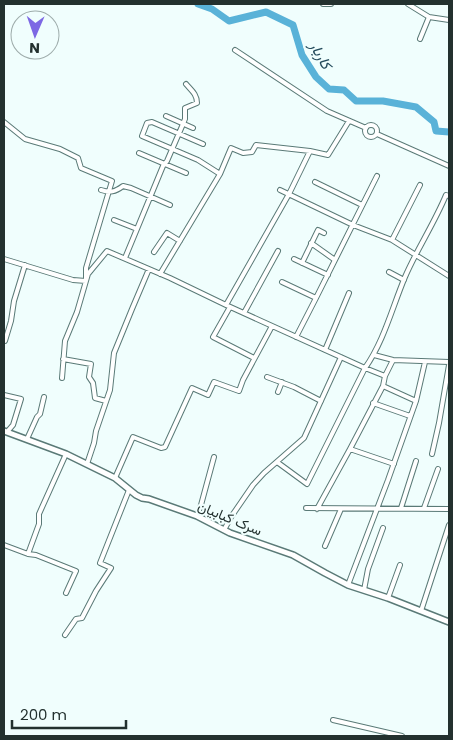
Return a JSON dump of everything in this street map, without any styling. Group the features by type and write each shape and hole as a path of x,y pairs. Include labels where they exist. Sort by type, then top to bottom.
{"street":[{"path":"323,4 331,4"},
{"path":"408,4 429,17 449,20"},
{"path":"417,9 420,4"},
{"path":"420,39 429,17"},
{"path":"235,50 327,111 366,128"},
{"path":"124,258 183,124 185,108 197,102 194,93 186,84"},
{"path":"166,116 192,128"},
{"path":"160,274 220,174 231,148 243,153 252,152 256,145 328,155 349,121"},
{"path":"4,122 25,139 78,158 82,168 112,181 86,268 86,281"},
{"path":"203,144 152,122 147,124 142,136 198,160 220,174"},
{"path":"366,128 369,125 373,126 376,128 376,134"},
{"path":"366,128 365,132 368,136 372,137 376,134"},
{"path":"376,134 449,166"},
{"path":"254,358 213,337 310,151"},
{"path":"139,153 186,173"},
{"path":"296,337 377,176"},
{"path":"315,182 362,205"},
{"path":"392,240 420,185"},
{"path":"101,190 109,193 123,186 170,205"},
{"path":"280,190 353,225 392,240 449,276"},
{"path":"277,462 307,484 365,368 374,355 415,255 446,196 449,196"},
{"path":"114,220 137,229"},
{"path":"302,263 318,230 324,233"},
{"path":"154,252 167,233 180,240"},
{"path":"311,243 335,260"},
{"path":"62,378 65,341 77,312 88,274 107,251 385,376"},
{"path":"244,314 278,251"},
{"path":"4,259 73,280 86,281"},
{"path":"294,259 328,275"},
{"path":"5,340 25,265"},
{"path":"87,464 110,390 114,353 149,269"},
{"path":"389,272 404,280"},
{"path":"282,282 316,298"},
{"path":"325,350 349,293"},
{"path":"115,478 133,437 161,448 165,447 192,388 208,394 214,382 239,391 254,358 272,326"},
{"path":"374,355 394,360 449,363 432,454"},
{"path":"224,530 253,484 304,438 341,357"},
{"path":"63,358 91,364 89,377 93,383 95,398 106,401"},
{"path":"317,508 350,450 383,386 385,376 394,360"},
{"path":"348,585 394,464 416,400 425,362"},
{"path":"267,377 282,382 321,401"},
{"path":"278,392 282,382"},
{"path":"383,386 416,400"},
{"path":"4,395 21,399 13,424 6,432"},
{"path":"28,439 40,414 44,397"},
{"path":"373,403 410,416"},
{"name":"سرک کبابیان","path":"6,432 66,454 87,464 115,478 142,498 197,516 224,530 293,555 348,585 388,598 449,622"},
{"path":"350,450 394,464"},
{"path":"28,554 39,524 39,514 66,454"},
{"path":"197,516 214,457"},
{"path":"401,508 416,461"},
{"path":"424,508 438,469"},
{"path":"65,635 76,619 82,618 111,568 100,563 129,490"},
{"path":"306,508 449,509"},
{"path":"324,546 341,509"},
{"path":"421,611 449,525"},
{"path":"364,590 368,570 383,528"},
{"path":"4,545 76,571 66,593"},
{"path":"388,598 400,565"},
{"path":"334,720 399,736"}],"waterway":[{"name":"کاربار","path":"198,4 212,9 229,21 266,12 293,25 302,55 316,77 329,89 344,90 356,101 383,101 416,107 434,122 436,131 449,132"}]}
